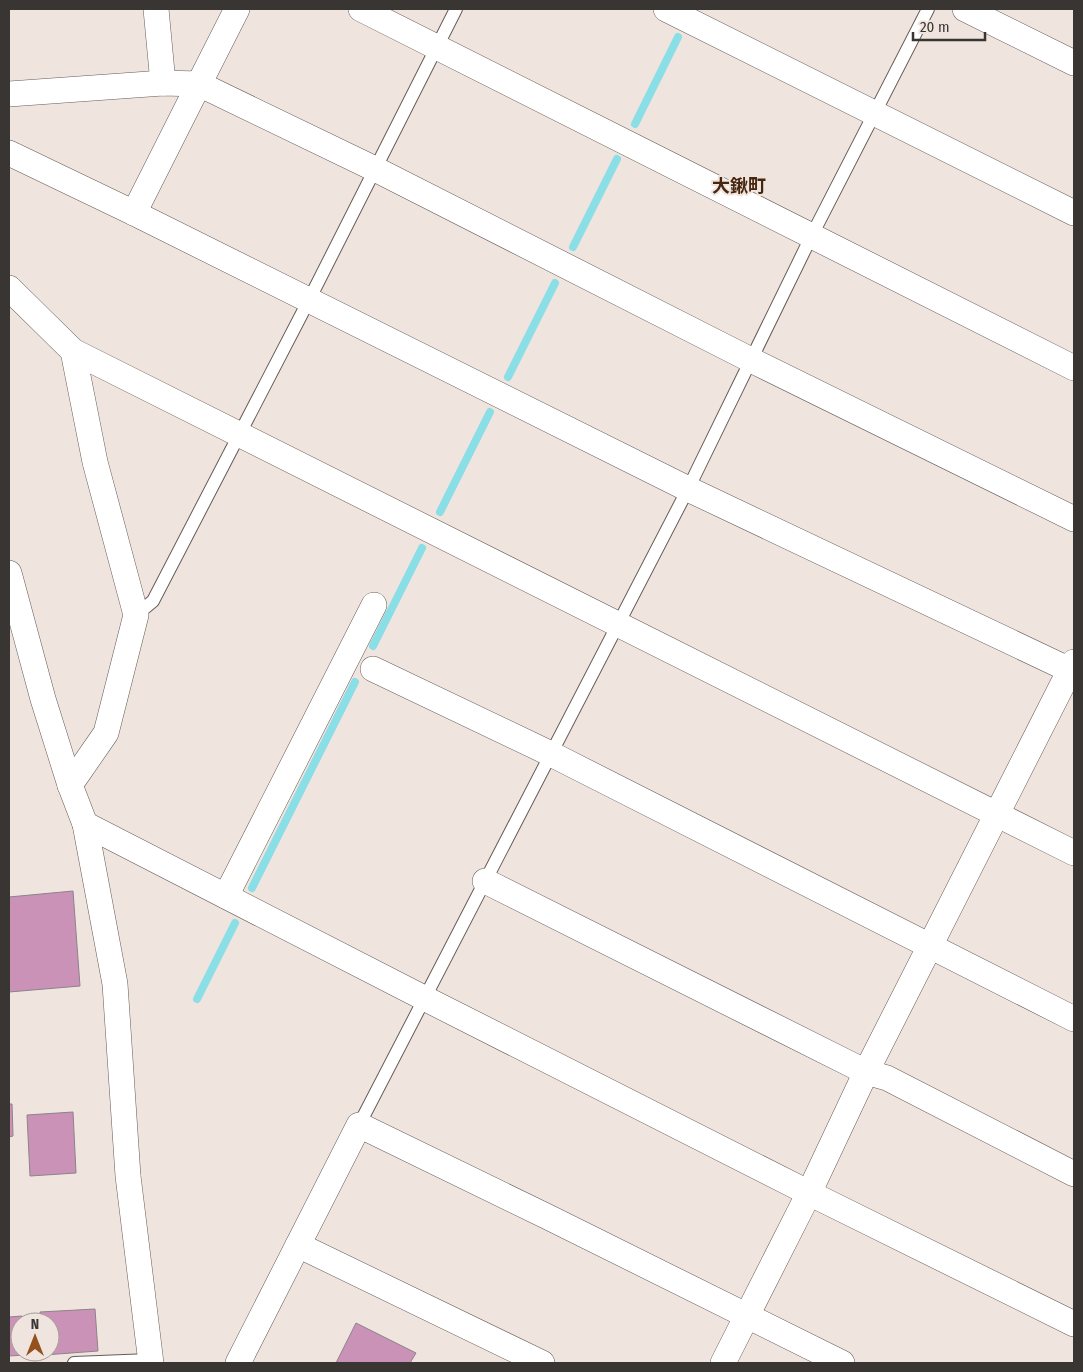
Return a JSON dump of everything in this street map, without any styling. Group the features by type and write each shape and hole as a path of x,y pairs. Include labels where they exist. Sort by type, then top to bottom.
{"street":[{"path":"156,9 163,83"},
{"path":"134,213 237,9"},
{"path":"362,9 1074,368"},
{"path":"666,9 1074,213"},
{"path":"965,9 1074,63"},
{"path":"9,94 163,83 199,84 375,169 751,360 1074,519"},
{"path":"9,153 134,213 688,489 1073,668 866,1072 809,1193 723,1363"},
{"path":"9,288 73,351 1074,853"},
{"path":"70,784 106,733 136,615 95,462 73,351"},
{"path":"9,573 43,699 85,824 115,984 128,1176 150,1362"},
{"path":"226,896 361,663 374,605"},
{"path":"361,663 551,754 1074,1019"},
{"path":"85,824 809,1193 1074,1324"},
{"path":"485,881 866,1072 886,1078 1074,1174"},
{"path":"238,1363 359,1125 842,1363"},
{"path":"298,1245 542,1363"}],"lane":[{"path":"136,615 153,601 240,435 456,9"},
{"path":"359,1125 688,489 812,235 928,9"},
{"path":"74,1363 150,1362"}],"building":[{"path":"73,891 80,986 9,992 9,897"},
{"path":"9,1104 12,1104 13,1136 9,1137"},
{"path":"73,1112 76,1173 30,1176 27,1115"},
{"path":"95,1309 98,1351 60,1354 60,1312 40,1312"},
{"path":"9,1317 10,1317 9,1356"},
{"path":"356,1323 416,1353 410,1363 336,1363"}],"waterway":[{"path":"635,124 678,37"},
{"path":"573,247 617,159"},
{"path":"508,377 555,283"},
{"path":"440,512 490,412"},
{"path":"373,646 422,548"},
{"path":"252,888 355,682"},
{"path":"197,999 235,923"}],"district":[{"name":"大鍬町","path":"739,186"}]}
